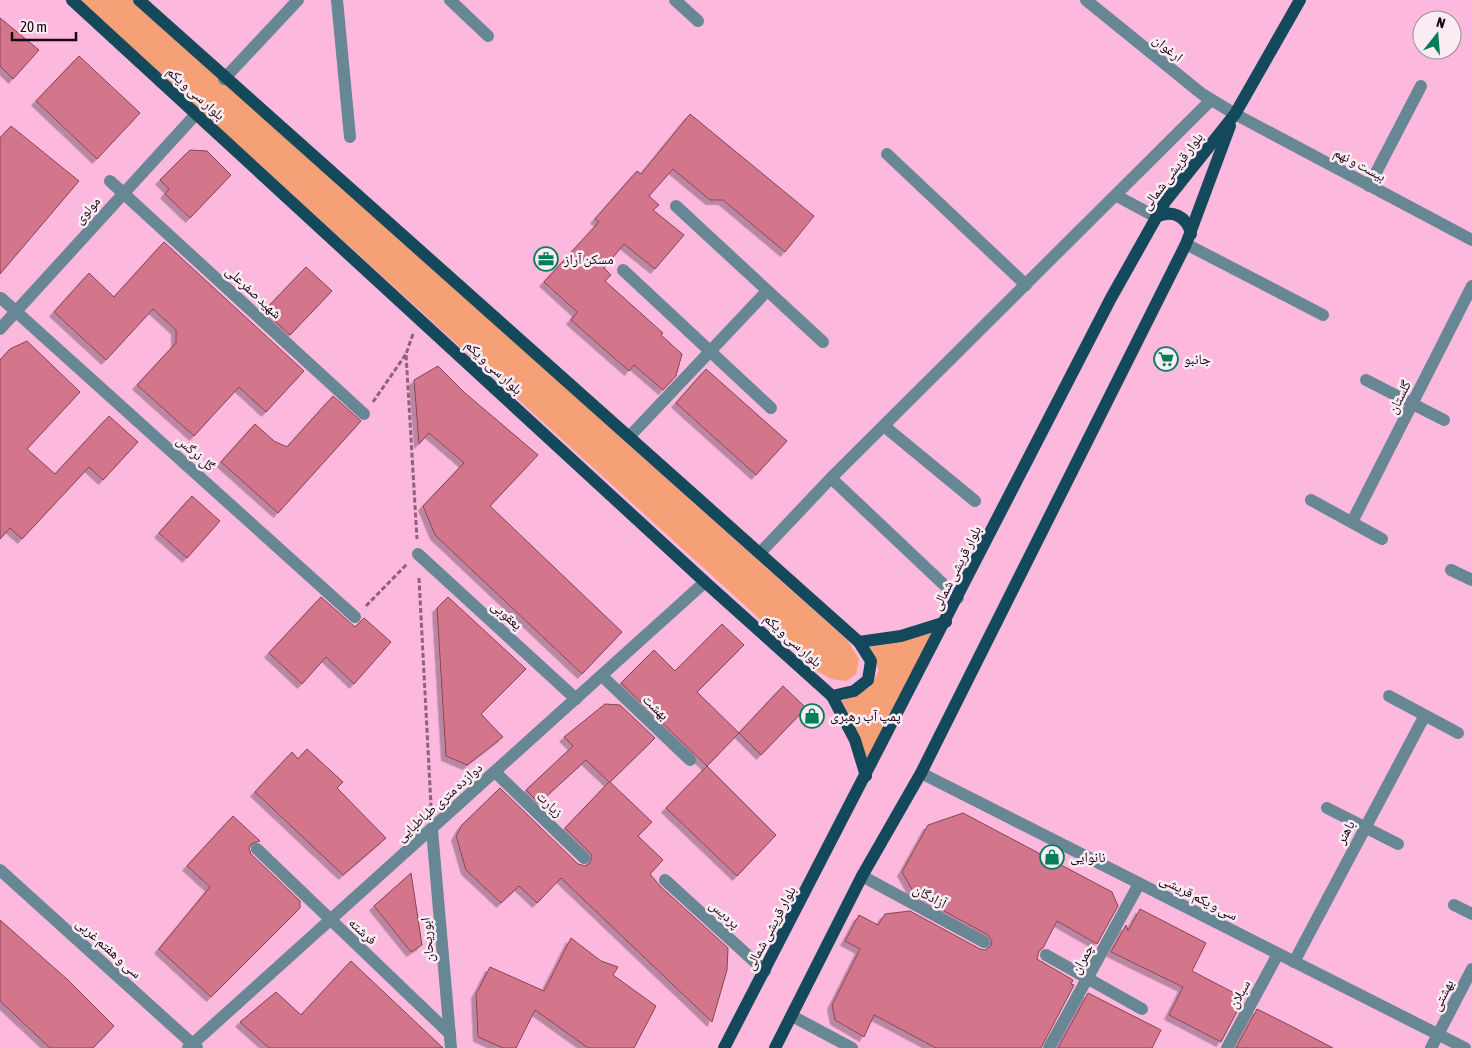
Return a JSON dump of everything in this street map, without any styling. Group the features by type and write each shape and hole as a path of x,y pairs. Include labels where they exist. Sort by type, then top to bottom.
{"main road":[{"name":"بلوار سی و یکم","path":"72,0 705,582 832,696 854,740 866,776"},
{"path":"139,0 224,78 859,642 871,661 868,680 854,691 832,696"},
{"name":"بلوار قریشی شمالی","path":"724,1048 946,622 1111,298 1165,202 1235,114 1300,0"},
{"name":"بلوار قریشی شمالی","path":"775,1048 862,876 920,773 1188,239 1235,114"},
{"path":"1156,217 1167,213 1178,215 1187,222 1188,239"},
{"path":"859,642 901,636 946,622"}],"street":[{"path":"224,78 298,0"},
{"path":"337,0 350,137"},
{"path":"450,0 488,36"},
{"path":"675,0 698,21"},
{"name":"ارغوان","path":"1086,0 1148,53 1211,100 1235,114"},
{"path":"1369,186 1421,86"},
{"path":"760,553 831,478 1117,196 1211,100"},
{"name":"مولوی","path":"0,329 197,113"},
{"name":"بیست و نهم","path":"1235,114 1369,186 1471,237"},
{"path":"887,154 1026,285"},
{"name":"شهید صفرعلی","path":"110,181 364,414"},
{"path":"1117,196 1156,217"},
{"path":"676,206 823,342"},
{"path":"1188,239 1323,315"},
{"path":"623,270 771,408"},
{"name":"گلستان","path":"1352,522 1472,286"},
{"path":"629,437 767,290"},
{"name":"گل نرگس","path":"1,298 355,617"},
{"path":"1366,380 1444,420"},
{"path":"884,426 975,501"},
{"path":"831,478 958,598"},
{"path":"1311,500 1382,539"},
{"name":"یعقوبی","path":"418,554 576,699"},
{"path":"1451,570 1472,580"},
{"name":"دوازده متری طباطبایی","path":"192,1046 705,582"},
{"name":"بهشت","path":"602,676 690,760"},
{"path":"1388,696 1424,717 1458,733"},
{"name":"باهنر","path":"1294,962 1424,717"},
{"name":"زیارت","path":"495,772 584,858"},
{"name":"سی و یکم قریشی","path":"920,773 1465,1048"},
{"path":"1327,808 1398,844"},
{"name":"ابوریحان","path":"432,830 452,1048"},
{"name":"فرشته","path":"257,849 450,1034"},
{"name":"سی و هفتم غربی","path":"0,870 192,1046"},
{"name":"آزادگان","path":"862,876 984,942"},
{"name":"پردیس","path":"665,880 765,971"},
{"name":"چمران","path":"1049,1048 1139,884"},
{"path":"1454,904 1472,914"},
{"name":"سبلان","path":"1226,1048 1278,954"},
{"path":"1046,955 1142,1010"},
{"name":"بهشتی","path":"1431,1048 1472,968"},
{"path":"792,1016 852,1048"}],"path":[{"path":"364,414 406,354"},
{"path":"355,617 418,554"}],"shaded area":[{"path":"78,0 132,0 847,640 859,659 856,674 846,681 831,679 816,670"},
{"path":"932,633 867,759 842,701 869,688 879,671 870,647 901,642"}],"building":[{"path":"0,18 39,50 13,79 0,66"},
{"path":"79,56 140,113 97,159 36,101"},
{"path":"690,114 814,216 785,252 723,200 710,200 673,169 649,196 659,205 653,210 684,235 655,269 624,244 604,268 611,275 605,281 663,333 661,335 682,354 676,376 663,390 634,365 629,371 571,320 577,312 544,282 599,222 595,219 637,171 641,174"},
{"path":"11,126 79,181 0,274 0,138"},
{"path":"190,150 207,151 231,175 190,218 165,194 169,189 160,180"},
{"path":"164,242 304,371 266,412 239,387 194,436 137,385 176,343 176,330 153,309 106,360 54,312 89,273 114,297"},
{"path":"306,267 332,291 290,335 264,311"},
{"path":"27,341 80,392 27,449 55,474 109,416 138,442 103,480 89,467 22,539 10,528 0,539 0,360 10,349"},
{"path":"438,366 465,393 538,455 490,506 622,632 582,674 435,535 423,506 464,463 429,433 419,444 414,380"},
{"path":"706,369 787,441 756,475 676,403"},
{"path":"333,396 361,421 278,513 221,462 255,424 274,441 287,447"},
{"path":"192,496 220,521 187,558 159,533"},
{"path":"321,597 355,627 364,618 391,642 354,684 326,657 302,684 269,653"},
{"path":"448,597 526,669 481,714 503,737 467,765 446,756 437,608"},
{"path":"722,624 744,645 697,692 739,733 707,766 621,683 654,650 675,671"},
{"path":"783,686 806,708 761,755 739,733"},
{"path":"605,704 620,705 655,738 610,782 652,822 638,836 663,860 650,874 660,886 728,948 727,970 712,1022 561,878 537,903 519,886 501,903 466,870 456,836 462,825 500,788 578,864 586,866 590,863 592,856 590,853 565,828 609,782 586,760 539,803 526,790 573,746 564,737"},
{"path":"307,749 343,782 337,788 386,838 343,875 255,792 292,752 298,759"},
{"path":"707,766 776,835 737,876 666,808"},
{"path":"963,813 1112,892 1118,906 1097,944 1057,921 1043,948 1039,951 1037,959 1073,980 1071,984 1074,985 1041,1048 936,1048 874,1015 864,1037 835,1020 832,1005 860,949 845,941 859,915 878,925 885,914 910,911 980,949 985,950 991,946 992,941 988,935 915,895 902,872 928,825"},
{"path":"233,816 260,841 251,844 249,848 251,854 300,901 300,908 211,997 159,949 210,887 187,866"},
{"path":"411,873 422,945 411,952 374,906"},
{"path":"1140,909 1206,943 1192,971 1244,998 1221,1042 1169,1015 1183,987 1111,952 1126,925 1128,931"},
{"path":"0,920 68,980 114,1026 93,1048 50,1048 0,1001"},
{"path":"571,938 601,961 618,967 613,975 656,1006 634,1048 588,1048 535,1010 516,1048 503,1048 478,1037 476,994 490,967 544,991"},
{"path":"351,961 443,1048 269,1048 240,1022 276,992 301,1015"},
{"path":"1088,993 1161,1030 1152,1048 1058,1048"},
{"path":"1257,1009 1289,1025 1333,1048 1236,1048"}],"place":[{"name":"مسکن آراز","path":"546,259"},
{"name":"جانبو","path":"1166,359"},
{"name":"پمپ آب رهبری","path":"812,716"},
{"name":"نانوایی","path":"1052,857"}]}
